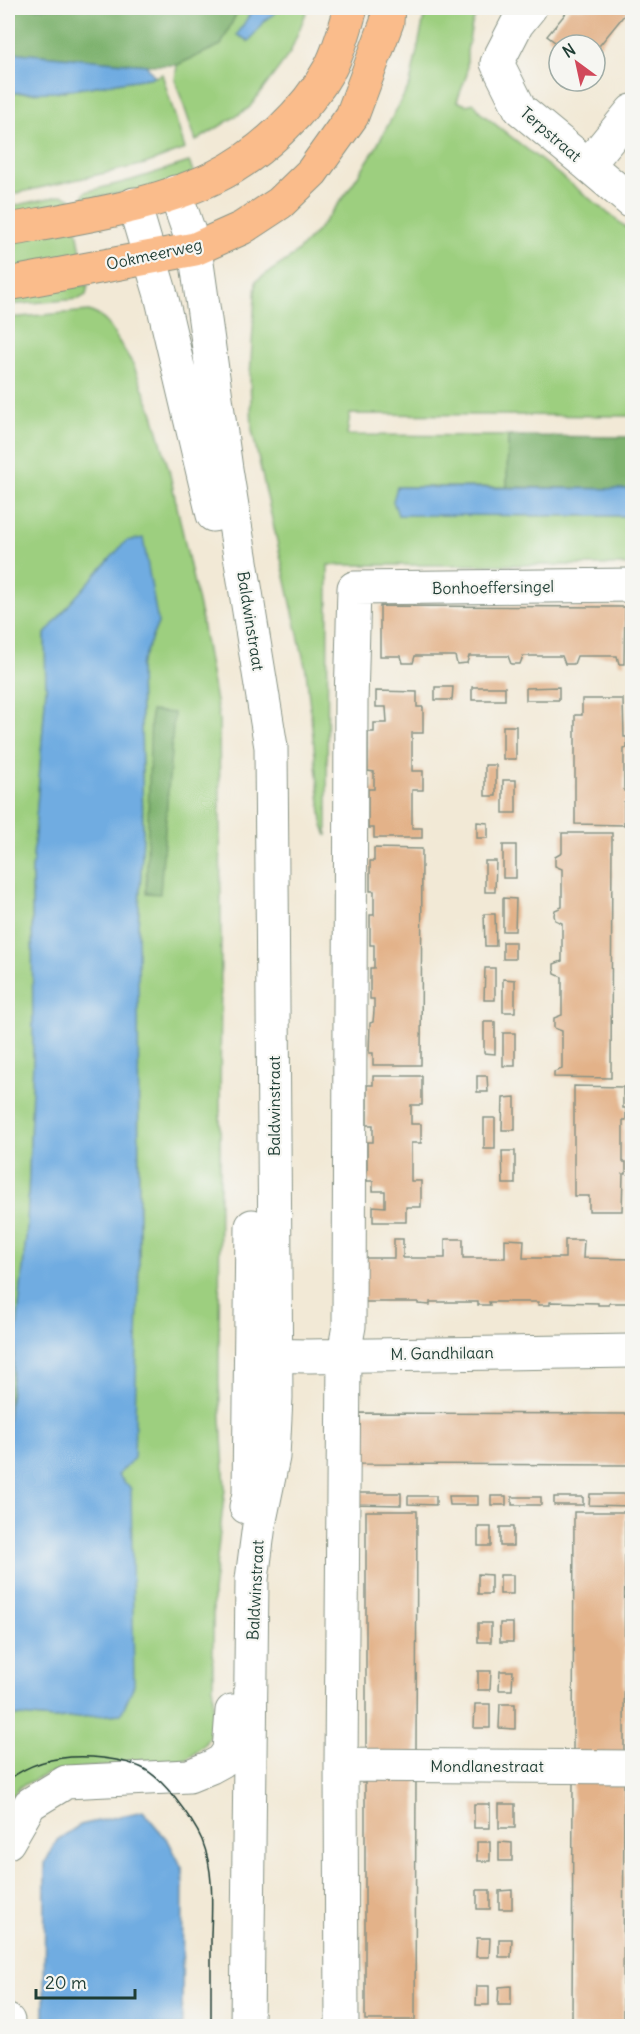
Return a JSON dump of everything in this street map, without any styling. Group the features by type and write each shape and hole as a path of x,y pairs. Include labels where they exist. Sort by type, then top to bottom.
{"main road":[{"path":"8,230 80,217 175,192 216,176 262,147 286,126 330,68 342,40 351,8"},
{"name":"Ookmeerweg","path":"8,284 195,249 242,228 271,209 312,172 352,116 387,22 388,8"}],"street":[{"name":"Terpstraat","path":"531,8 517,24 496,63 520,109 588,165"},
{"path":"633,111 588,165 633,202"},
{"name":"Baldwinstraat","path":"8,1842 30,1804 66,1782 189,1776 222,1761 229,1751 232,1734 236,1577 241,1529 249,1494 249,1397 264,1355 271,747 226,469 195,249 175,192"},
{"name":"Baldwinstraat","path":"134,204 164,307 232,599 257,777 264,1355 273,1457 259,1525 252,1579 247,2026"},
{"name":"Bonhoeffersingel","path":"344,1354 349,1326 351,726 354,588 633,585"},
{"name":"M. Gandhilaan","path":"264,1355 633,1351"},
{"path":"342,2026 344,1354"},
{"name":"Mondlanestraat","path":"341,1765 633,1767"},
{"path":"8,2021 8,2026"}],"green space":[{"path":"8,8 239,8 221,45 177,65 146,65 8,52"},
{"path":"239,8 246,8 245,11 250,14 248,41 265,20 282,8 308,8 290,53 249,108 196,141 175,80 177,65 221,45"},
{"path":"426,8 479,8 472,24 467,51 467,74 457,101 466,105 474,103 481,113 632,232 632,416 350,414 347,435 508,436 507,487 397,487 398,515 632,516 632,565 328,565 327,836 322,822 306,670 252,430 250,376 256,281 293,256 316,232 346,194 374,151 410,84"},
{"path":"162,74 185,149 145,164 8,195 8,93 57,92"},
{"path":"189,162 194,173 158,186 82,200 85,192"},
{"path":"63,195 70,198 73,206 8,220 8,207"},
{"path":"76,224 82,258 8,272 8,236"},
{"path":"88,285 86,295 79,299 8,305 8,291"},
{"path":"89,311 100,316 108,324 133,364 153,414 169,470 201,616 219,719 221,913 219,1383 225,1489 213,1593 213,1727 203,1746 186,1760 84,1768 47,1774 21,1786 8,1801 8,1715 54,1719 120,1714 118,1475 139,1267 138,927 143,835 140,666 158,623 45,634 46,689 32,871 33,1060 27,1227 8,1419 8,318"},
{"path":"508,436 632,437 632,489 507,487"},
{"path":"151,711 174,713 160,894 146,893"}],"water":[{"path":"246,8 282,8 265,20 249,41 237,35 250,14 245,11"},
{"path":"8,52 146,65 155,77 57,92 8,93"},
{"path":"397,487 632,489 632,516 398,515 393,501"},
{"path":"143,538 158,623 140,666 143,835 138,927 139,1267 134,1458 118,1475 131,1489 134,1685 121,1714 54,1719 8,1715 8,1419 27,1227 33,1060 32,871 46,689 45,634 126,541"},
{"path":"143,1811 169,1842 183,1870 182,2026 44,2026 45,1863 57,1840 80,1825"}],"building":[{"path":"570,8 630,8 607,36 607,33 549,33"},
{"path":"380,606 625,607 624,664 619,664 617,656 577,656 574,664 565,664 562,656 523,656 520,664 511,664 508,656 469,656 467,663 457,664 455,656 415,656 413,663 403,663 401,656 380,656"},
{"path":"435,687 453,687 452,700 435,700"},
{"path":"472,687 505,687 505,700 472,700"},
{"path":"559,687 559,700 526,700 526,688"},
{"path":"376,691 417,692 417,707 423,707 423,733 412,733 412,771 423,771 423,790 412,790 412,828 422,828 422,838 374,838 374,828 368,828 368,789 374,789 374,772 368,771 368,732 374,732 374,723 387,723 386,707 376,707"},
{"path":"582,699 623,699 624,737 627,737 627,748 624,749 624,791 627,791 627,803 624,802 624,825 575,824 575,715 582,715"},
{"path":"503,726 516,726 516,759 503,759"},
{"path":"485,765 496,765 496,796 485,796"},
{"path":"503,780 516,780 516,813 503,813"},
{"path":"477,822 488,823 488,838 477,838"},
{"path":"562,833 612,833 611,1078 554,1077 554,1072 562,1069 562,1031 554,1028 554,1018 562,1015 562,977 555,974 554,964 562,961 562,923 555,920 554,915 555,910 562,907 562,869 555,866 555,857 562,853"},
{"path":"503,845 516,845 516,878 503,878"},
{"path":"374,848 422,849 421,1065 373,1065 373,1053 369,1053 370,1023 373,1022 374,1011 374,999 370,999 370,968 374,968 374,945 370,945 370,915 374,915 374,891 370,891 370,861 374,861"},
{"path":"485,861 496,861 495,892 485,892"},
{"path":"503,898 516,899 515,931 503,931"},
{"path":"484,914 495,914 496,946 485,946"},
{"path":"503,942 515,942 515,959 503,959"},
{"path":"485,968 495,968 495,1000 484,1000"},
{"path":"503,979 515,980 515,1012 503,1012"},
{"path":"484,1022 495,1022 495,1054 484,1053"},
{"path":"503,1033 515,1033 515,1066 503,1066"},
{"path":"373,1076 422,1076 422,1105 411,1105 411,1124 421,1124 421,1143 411,1143 411,1181 421,1181 421,1207 406,1207 406,1222 373,1222 373,1206 385,1207 385,1191 373,1191 373,1181 367,1181 367,1142 373,1142 373,1125 367,1125 367,1085 373,1085"},
{"path":"477,1076 487,1076 488,1092 477,1092"},
{"path":"574,1086 623,1087 623,1108 626,1108 626,1120 623,1120 623,1162 626,1162 626,1174 623,1174 622,1211 589,1211 589,1196 574,1196"},
{"path":"515,1097 515,1130 502,1130 503,1098"},
{"path":"484,1118 495,1118 495,1149 484,1149"},
{"path":"502,1151 515,1151 515,1184 503,1184"},
{"path":"394,1239 403,1239 403,1258 445,1258 445,1239 463,1239 463,1258 505,1258 505,1239 524,1240 523,1258 565,1258 565,1240 584,1240 583,1258 632,1259 632,1303 598,1305 598,1303 550,1302 550,1305 538,1305 538,1302 489,1302 490,1305 478,1305 478,1302 430,1302 430,1305 418,1304 418,1302 363,1302 363,1258 394,1258"},
{"path":"352,1413 632,1414 632,1465 352,1464"},
{"path":"352,1493 401,1493 401,1505 352,1504"},
{"path":"590,1494 632,1494 632,1506 589,1505"},
{"path":"408,1496 436,1496 436,1505 408,1504"},
{"path":"449,1496 478,1496 478,1505 450,1505"},
{"path":"491,1496 506,1496 506,1505 491,1505"},
{"path":"512,1497 541,1497 541,1505 512,1505"},
{"path":"554,1497 583,1497 583,1505 554,1505"},
{"path":"366,1511 417,1511 416,1753 366,1753"},
{"path":"574,1512 625,1512 624,1754 573,1754"},
{"path":"478,1527 491,1527 491,1546 478,1546"},
{"path":"500,1527 513,1527 513,1546 500,1546"},
{"path":"478,1574 491,1575 491,1594 478,1594"},
{"path":"500,1575 513,1575 513,1594 500,1594"},
{"path":"478,1623 491,1623 491,1642 478,1642"},
{"path":"500,1623 513,1623 513,1642 500,1642"},
{"path":"478,1671 491,1671 490,1690 478,1690"},
{"path":"500,1671 513,1671 512,1690 499,1690"},
{"path":"475,1704 490,1704 490,1728 474,1728"},
{"path":"500,1704 515,1704 515,1729 499,1728"},
{"path":"365,1778 416,1778 415,2020 365,2020"},
{"path":"573,1779 624,1779 623,2026 572,2026"},
{"path":"474,1804 490,1804 490,1828 474,1828"},
{"path":"499,1804 515,1804 515,1828 499,1828"},
{"path":"477,1842 490,1842 490,1861 477,1861"},
{"path":"499,1842 512,1843 512,1861 499,1861"},
{"path":"477,1890 490,1890 490,1909 477,1909"},
{"path":"512,1890 512,1909 499,1909 499,1891"},
{"path":"477,1938 490,1938 489,1957 476,1957"},
{"path":"499,1939 512,1939 511,1957 499,1957"},
{"path":"477,1986 489,1986 489,2005 476,2005"},
{"path":"511,1986 511,2005 498,2005 499,1987"}],"tram line":[{"path":"8,1780 29,1767 53,1760 78,1757 103,1758 127,1762 144,1769 159,1780 175,1798 199,1834 209,1863 212,1899 211,2026"}]}
